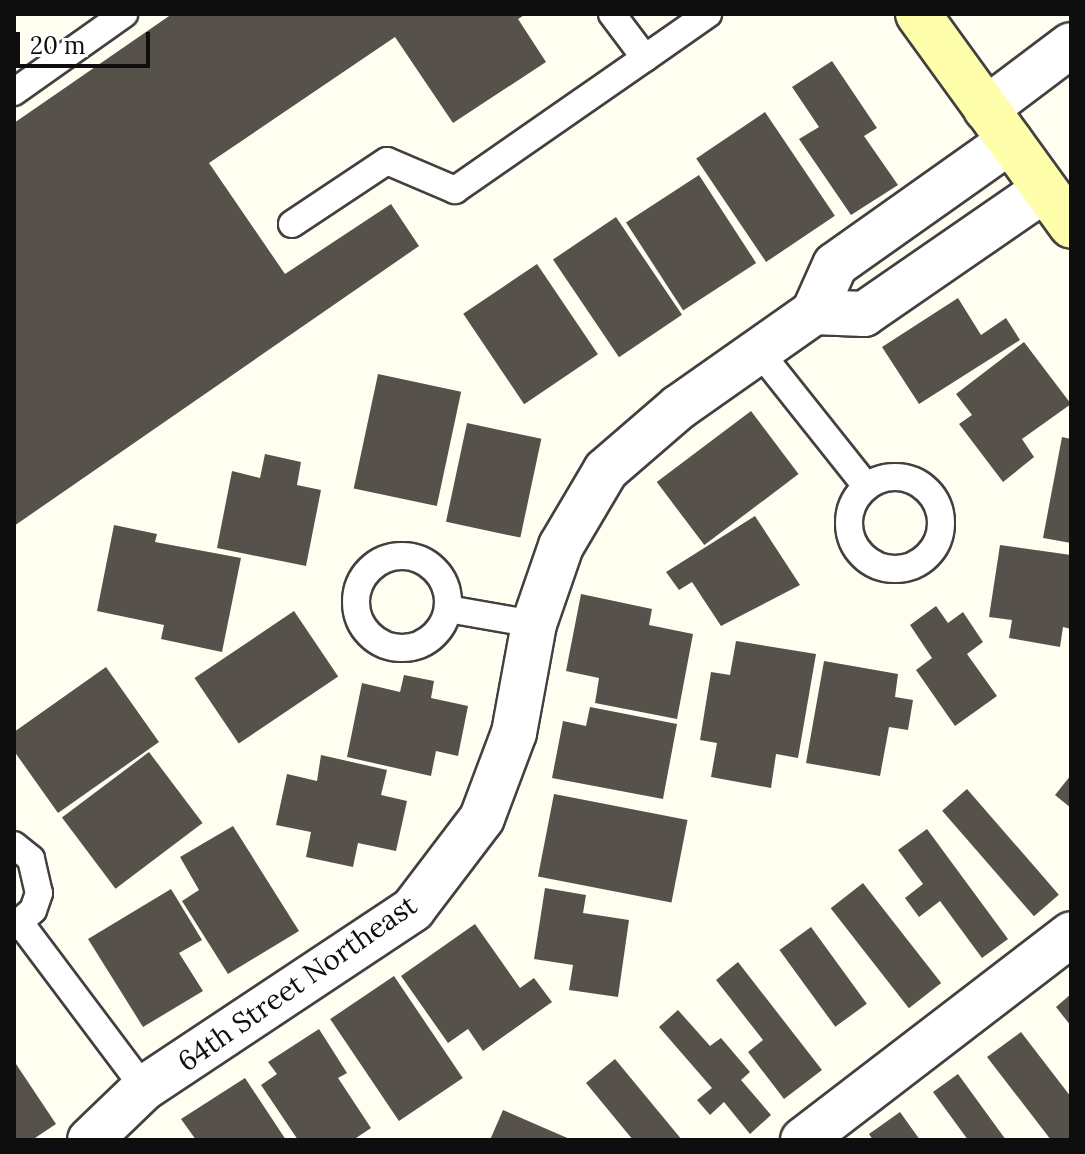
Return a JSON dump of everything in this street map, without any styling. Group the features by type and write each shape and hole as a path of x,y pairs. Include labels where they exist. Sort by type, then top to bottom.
{"street":[{"path":"918,14 1071,225"},
{"path":"1044,190 864,314 814,312 835,265 998,125 1071,45"},
{"name":"64th Street Northeast","path":"90,1140 144,1088 413,909 482,818 514,733 534,624 561,546 606,470 758,350 814,312"},
{"path":"803,1140 1071,934"}],"lane":[{"path":"14,92 124,14"},
{"path":"612,14 645,58"},
{"path":"292,224 387,161 455,190 708,14"},
{"path":"758,350 866,486"},
{"path":"448,609 534,624"},
{"path":"14,845 39,875 39,893 17,926 144,1088"}],"building":[{"path":"172,14 526,14 518,19 546,62 453,123 395,37 209,163 285,274 391,204 419,246 14,526 14,123"},
{"path":"832,61 877,128 864,136 898,185 851,215 799,139 819,127 792,87"},
{"path":"765,112 835,216 766,262 696,158"},
{"path":"699,175 756,263 683,310 626,222"},
{"path":"616,217 682,315 619,357 553,259"},
{"path":"537,264 598,354 524,404 463,314"},
{"path":"958,298 981,335 1006,318 1020,340 919,404 882,347"},
{"path":"1024,342 1071,404 1022,439 1034,457 1003,482 959,424 972,415 956,394"},
{"path":"378,374 461,392 437,506 354,488"},
{"path":"751,411 799,474 704,545 657,482"},
{"path":"467,423 541,439 520,538 446,522"},
{"path":"1062,437 1071,439 1071,543 1043,538"},
{"path":"265,454 301,462 297,485 321,490 306,566 217,548 232,471 260,478"},
{"path":"755,516 800,585 721,626 692,582 679,590 666,572"},
{"path":"114,525 157,534 155,542 241,558 222,652 161,639 164,625 97,611"},
{"path":"1000,545 1071,555 1071,629 1063,627 1060,647 1009,638 1012,620 989,617"},
{"path":"581,594 652,609 649,625 693,634 677,719 595,703 599,678 566,671"},
{"path":"936,606 948,623 963,612 983,642 967,654 997,696 955,726 916,670 932,658 910,625"},
{"path":"294,611 338,676 239,744 195,678"},
{"path":"736,641 816,654 798,758 776,754 771,788 711,777 717,743 700,740 711,672 730,675"},
{"path":"824,661 898,674 895,697 913,700 908,730 889,727 880,776 806,763"},
{"path":"106,667 159,742 58,813 14,751 14,732"},
{"path":"404,675 434,681 431,698 468,706 458,756 436,751 431,776 347,757 362,683 400,692"},
{"path":"590,707 677,724 663,799 552,778 563,721 586,726"},
{"path":"149,752 203,823 116,889 62,818"},
{"path":"321,755 387,770 381,795 407,801 396,851 358,843 353,867 306,857 311,832 276,825 287,774 317,781"},
{"path":"1071,775 1071,808 1055,795"},
{"path":"967,789 1059,895 1034,916 942,811"},
{"path":"554,794 688,820 671,902 538,876"},
{"path":"233,826 299,931 228,974 182,901 199,890 180,857"},
{"path":"927,829 1008,939 982,958 940,901 919,917 905,898 923,884 898,850"},
{"path":"863,883 941,983 909,1008 831,908"},
{"path":"545,888 586,895 583,913 629,920 618,997 569,990 573,965 534,959"},
{"path":"171,889 202,940 179,953 203,991 143,1027 88,939"},
{"path":"475,924 520,988 534,978 552,1002 483,1051 468,1029 448,1043 401,976"},
{"path":"811,927 867,1004 835,1027 779,950"},
{"path":"738,962 822,1070 784,1099 748,1052 763,1040 716,980"},
{"path":"394,976 463,1078 399,1121 330,1019"},
{"path":"1071,994 1071,1026 1056,1007"},
{"path":"678,1010 710,1046 721,1038 750,1072 741,1080 771,1115 750,1134 724,1102 710,1115 697,1100 712,1088 659,1027"},
{"path":"319,1029 347,1073 338,1078 371,1128 353,1140 298,1140 261,1085 277,1074 268,1062"},
{"path":"1021,1032 1071,1097 1071,1140 1051,1140 987,1057"},
{"path":"615,1059 682,1140 633,1140 586,1083"},
{"path":"14,1061 56,1124 32,1140 14,1140"},
{"path":"958,1074 1006,1140 968,1140 933,1092"},
{"path":"245,1078 286,1140 196,1140 181,1119"},
{"path":"503,1110 572,1140 490,1140"},
{"path":"900,1112 920,1140 873,1140 869,1134"}]}
